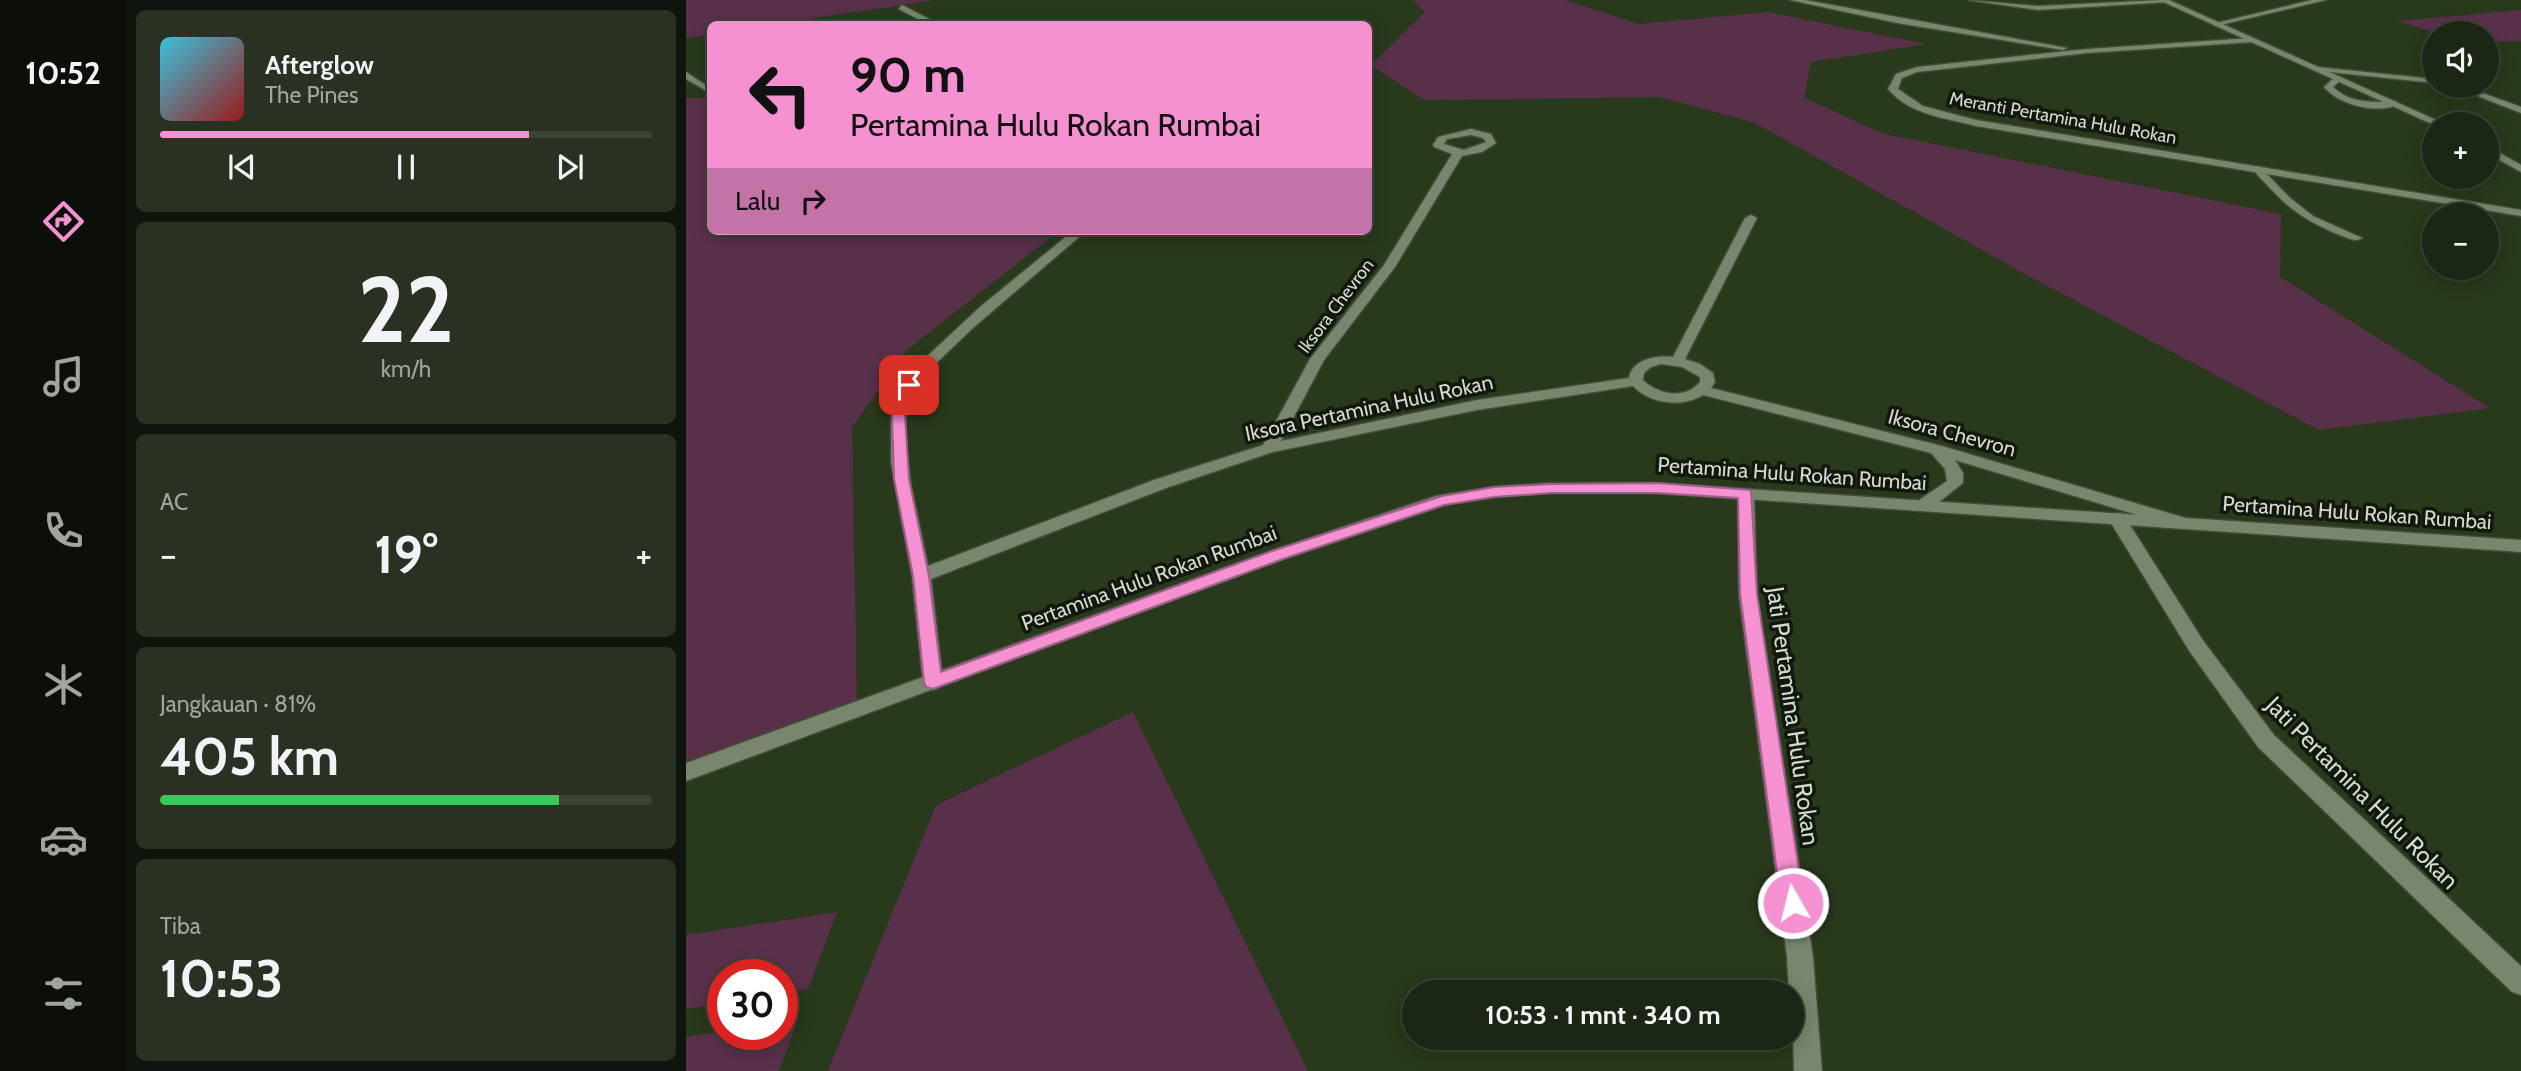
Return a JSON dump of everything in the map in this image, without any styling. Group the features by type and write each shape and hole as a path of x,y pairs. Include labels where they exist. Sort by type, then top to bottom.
{"street":[{"path":"1794,0 1965,33 2087,51 2251,40"},
{"path":"1972,0 2038,9 2164,1 2422,116"},
{"path":"2216,24 2322,0"},
{"path":"902,7 927,21"},
{"name":"Meranti Pertamina Hulu Rokan","path":"2087,51 1911,71 1899,75 1894,89 1905,100 1916,105 1976,123 2521,213"},
{"path":"686,75 707,89"},
{"path":"686,92 707,91"},
{"name":"Iksora Chevron","path":"1269,448 1317,359 1389,267 1458,153"},
{"path":"2499,156 2521,169"},
{"path":"1678,360 1751,218"},
{"path":"933,682 921,576 901,479 898,415 909,385 1010,285 1075,235"},
{"path":"1661,360 1691,363 1706,376 1706,383 1701,390 1689,396 1656,396 1643,390 1636,381 1637,372 1646,364 1661,360"},
{"name":"Iksora Pertamina Hulu Rokan","path":"921,576 1160,484 1269,448 1477,405 1636,381"},
{"name":"Iksora Chevron","path":"1701,390 1936,449 2191,525"},
{"path":"1924,505 1955,483 1953,466 1936,449"},
{"name":"Pertamina Hulu Rokan Rumbai","path":"686,772 1277,555 1442,500 1494,492 1551,488 1657,488 2521,546"},
{"name":"Jati Pertamina Hulu Rokan","path":"1746,494 1748,594 1800,957 1808,1071"},
{"name":"Jati Pertamina Hulu Rokan","path":"2117,518 2196,647 2266,741 2521,983"}],"lane":[{"path":"2320,69 2422,80"},
{"path":"2339,78 2328,87 2333,93 2368,104 2395,104"},
{"path":"2488,98 2521,110"},
{"path":"2258,170 2286,200 2309,218 2357,238"}],"shaded area":[{"path":"686,0 2521,0 2521,1071 686,1071"},
{"path":"686,0 934,0 796,21 707,21 707,35 686,38"},
{"path":"1412,0 1565,0 1639,24 1768,12 1926,44 1811,62 1804,98 1884,134 2281,214 2280,277 2490,408 2319,430 2025,274 1755,123 1660,97 1424,100 1372,64 1425,12"},
{"path":"2521,10 2521,41 2499,42 2499,21 2422,21 2422,28 2397,21"},
{"path":"686,98 707,98 707,235 1054,235 908,349 852,427 857,704 686,766"},
{"path":"1133,712 1308,1071 828,1071 936,805"},
{"path":"837,912 808,989 798,991 798,959 707,959 707,1006 686,1009 686,935"},
{"path":"707,1034 707,1050 787,1050 779,1071 686,1071 686,1037"}],"route":[{"path":"909,385 898,415 901,479 921,576 933,682 1277,555 1442,500 1494,492 1551,488 1657,488 1746,494 1748,594 1793,903"}]}
